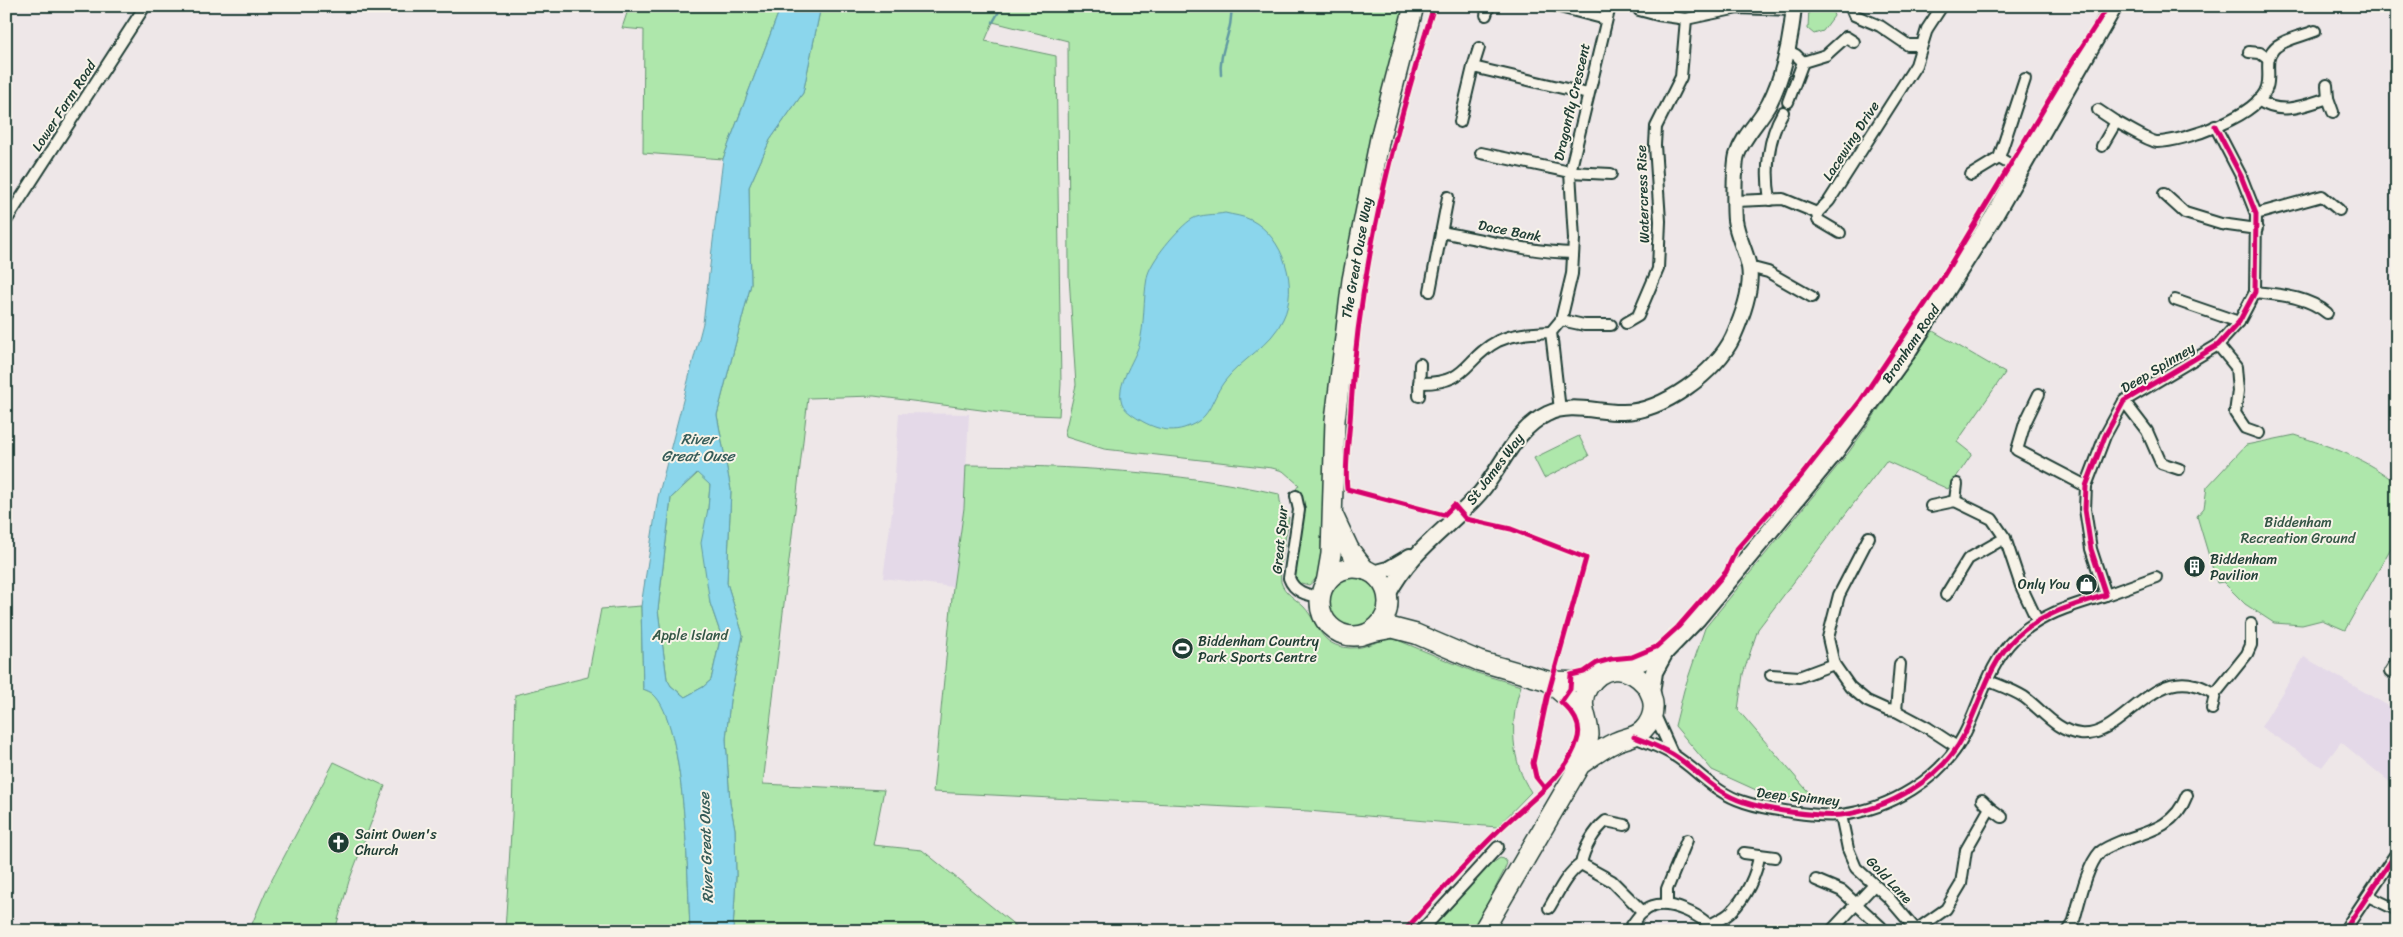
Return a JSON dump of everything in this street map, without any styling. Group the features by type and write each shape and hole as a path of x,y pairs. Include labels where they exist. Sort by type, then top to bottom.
{"highway":[{"name":"The Great Ouse Way","path":"1323,590 1331,554 1336,420 1352,280 1380,138 1414,6"},
{"name":"The Great Ouse Way","path":"1332,514 1349,549 1369,571"},
{"path":"1416,634 1388,599 1382,582 1369,571 1343,570 1323,590 1320,605 1324,620 1335,631 1350,637 1393,628 1416,634 1479,661 1548,682 1592,682"},
{"path":"1372,632 1386,616 1388,599"},
{"path":"1482,931 1580,765 1589,735 1583,699 1592,682 1605,672 1623,670 1633,673 1640,678 1652,701 1648,724 1580,765"},
{"path":"1548,682 1605,738 1626,739"}],"main road":[{"name":"Bromham Road","path":"1652,701 1654,672 1665,652 1698,618 1763,541 1866,412 1950,287 2114,6"},
{"name":"Bromham Road","path":"1623,670 1665,652"}],"street":[{"name":"Lower Farm Road","path":"6,222 144,6"},
{"path":"1556,6 1606,20"},
{"name":"Dragonfly Crescent","path":"1551,332 1561,320 1572,274 1574,239 1570,172 1610,6"},
{"path":"1850,6 1854,15 1880,26 1908,45 1921,45"},
{"name":"Lacewing Drive","path":"1817,213 1829,201 1916,65 1921,45 1942,6"},
{"path":"1639,10 1658,16 1686,18 1738,8 1794,8"},
{"name":"St James Way","path":"1416,553 1461,513 1481,492 1498,469 1514,441 1531,423 1549,412 1569,408 1626,412 1660,402 1689,388 1710,370 1732,339 1747,299 1749,267 1735,220 1736,157 1746,136 1768,104 1788,52 1794,8"},
{"name":"Watercress Rise","path":"1626,324 1638,316 1658,269 1660,221 1655,146 1656,128 1681,76 1686,18"},
{"path":"2098,110 2116,122 2155,142 2202,133 2247,110 2258,100 2268,88 2268,59 2274,48 2315,32"},
{"path":"1803,62 1826,54 1846,37 1854,42"},
{"path":"1460,122 1479,48"},
{"path":"1788,52 1796,55 1803,62"},
{"path":"2249,52 2260,53 2268,59"},
{"path":"1770,200 1767,167 1774,133 1803,62"},
{"path":"1473,67 1588,94"},
{"path":"1971,175 1999,158 2025,79"},
{"path":"2327,85 2328,98 2333,112"},
{"path":"2258,100 2269,108 2283,110 2328,98"},
{"path":"2102,146 2116,122"},
{"name":"Deep Spinney","path":"2106,594 2091,549 2085,509 2086,486 2106,436 2124,400 2218,345 2239,322 2255,292 2256,214 2241,176 2215,126"},
{"path":"1482,153 1570,172 1611,174"},
{"path":"1999,158 2020,170"},
{"path":"2164,194 2185,213 2221,224 2257,230"},
{"path":"2256,214 2322,196 2339,210"},
{"path":"1430,291 1448,197"},
{"path":"1736,202 1783,199 1817,213 1818,220 1840,233"},
{"name":"Dace Bank","path":"1441,232 1534,251 1573,253"},
{"path":"1749,267 1768,272 1812,297"},
{"path":"2255,292 2283,295 2315,303 2327,313"},
{"path":"2175,300 2239,322"},
{"path":"1561,320 1584,325 1611,325"},
{"path":"1419,384 1438,384 1458,376 1486,349 1510,336 1522,333 1551,332 1560,410"},
{"path":"2218,345 2236,367 2238,391 2236,413 2245,428 2259,433"},
{"path":"1419,396 1420,364"},
{"path":"2039,394 2025,423 2017,450 2086,486"},
{"path":"2124,400 2147,431 2162,463 2179,469"},
{"path":"1955,501 1957,484"},
{"name":"Great Spur","path":"1296,496 1299,510 1289,578 1292,585 1299,591 1323,590"},
{"path":"1931,506 1955,501 1992,519 2005,538 2021,586 2037,620"},
{"path":"1869,537 1839,595 1828,638 1834,664 1850,687 1867,701 1887,710 1896,711 1958,747"},
{"path":"1946,595 1968,560 2005,538"},
{"path":"1369,571 1388,569 1416,553"},
{"path":"1388,599 1416,553"},
{"name":"Deep Spinney","path":"1626,739 1673,755 1714,788 1742,802 1770,808 1841,814 1870,807 1912,789 1932,776 1958,747 2000,657 2014,640 2037,620 2066,607 2156,577"},
{"path":"2212,709 2215,694 2247,654 2251,645 2251,624"},
{"path":"2390,672 2397,662"},
{"path":"1771,675 1799,677 1834,664"},
{"path":"1896,711 1900,664"},
{"path":"1989,681 2024,698 2067,731 2082,734 2100,732 2148,695 2171,686 2194,684 2215,694"},
{"name":"Deep Spinney","path":"1652,701 1658,725 1673,755"},
{"path":"2068,931 2073,924 2092,866 2101,852 2117,843 2158,828 2172,819 2182,809 2187,795"},
{"path":"1982,800 2002,817"},
{"path":"1916,930 1946,909 1961,884 1966,850 1990,808"},
{"name":"Gold Lane","path":"1841,814 1851,859 1856,868 1888,897 1916,930"},
{"path":"1581,864 1582,854 1599,827 1606,820 1625,825"},
{"path":"1667,904 1667,888 1687,840"},
{"path":"1421,931 1498,847"},
{"path":"2344,931 2397,852"},
{"path":"1744,853 1775,857"},
{"path":"1628,931 1643,912 1653,906 1667,904 1692,914 1711,928 1730,913 1741,899 1753,880 1759,855"},
{"path":"1549,908 1574,868 1581,864"},
{"path":"1581,864 1612,881 1643,912"},
{"path":"1816,880 1842,891 1881,928"},
{"path":"1832,931 1874,885"},
{"path":"2368,896 2397,910"}],"shaded area":[{"path":"899,413 969,414 964,508 953,587 883,578 893,505"},
{"path":"2304,657 2397,711 2397,788 2341,742 2322,767 2261,727"}],"green space":[{"path":"633,6 781,6 723,159 643,153 644,30 622,28 628,10"},
{"path":"821,6 1407,6 1390,65 1326,540 1321,541 1319,571 1314,581 1309,585 1301,583 1298,586 1293,580 1299,495 1296,489 1299,485 1283,471 1272,468 1104,449 1066,437 1065,432 1076,385 1069,276 1068,41 993,22 985,41 1056,56 1061,384 1059,416 1012,414 874,396 808,398 763,784 884,790 873,845 922,850 1022,931 733,931 736,876 735,829 730,803 726,739 730,700 743,635 727,583 731,490 717,415 751,284 749,187 770,140 803,93"},
{"path":"1809,6 1831,6 1834,16 1823,31 1814,34 1808,29"},
{"path":"1933,331 2005,373 1957,442 1972,454 1948,489 1886,461 1758,629 1743,674 1738,710 1811,795 1778,800 1712,770 1675,726 1684,690 1705,628 1849,452"},
{"name":"Biddenham Recreation Ground","path":"2295,435 2336,449 2374,467 2397,484 2397,537 2345,630 2322,620 2302,625 2274,623 2245,604 2223,582 2217,583 2197,516 2204,508 2207,487 2246,445"},
{"path":"1579,436 1589,456 1544,478 1534,458"},
{"name":"Biddenham Country Park Sports Centre","path":"966,465 1123,471 1201,480 1279,494 1283,520 1289,517 1280,575 1281,582 1287,593 1304,607 1326,639 1340,646 1356,648 1395,639 1477,673 1521,686 1515,713 1514,741 1519,768 1531,792 1497,827 1308,811 933,792 953,587 964,508"},
{"name":"Apple Island","path":"698,473 710,485 708,509 710,603 721,635 711,680 685,697 671,686 667,679 658,610 671,498"},
{"path":"1354,574 1374,582 1382,602 1374,622 1354,630 1334,622 1326,602 1334,582"},
{"path":"641,606 643,689 654,694 665,711 673,737 679,770 686,843 690,931 505,931 512,816 515,695 588,677 601,609"},
{"path":"334,762 385,786 349,881 336,927 344,931 266,931 252,924 266,891"},
{"path":"1500,858 1504,859 1507,863 1473,931 1427,931 1490,865"}],"water":[{"name":"River Great Ouse","path":"781,6 821,6 803,93 770,140 749,187 751,284 717,415 731,490 727,583 743,635 730,700 726,739 730,803 735,829 736,876 733,931 690,931 686,843 679,769 664,710 653,694 643,689 641,606 658,497 703,323 723,159","holes":["697,473 710,485 708,509 701,543 710,603 721,635 711,680 685,697 671,686 667,679 658,610 671,498"]},
{"path":"1225,213 1251,220 1263,228 1272,238 1280,250 1289,278 1288,306 1278,329 1264,345 1239,366 1224,382 1209,409 1200,420 1177,430 1156,427 1143,422 1131,414 1124,407 1121,399 1123,381 1141,337 1149,271 1165,246 1186,223 1199,216"}],"waterway":[{"path":"993,22 1002,6"},
{"path":"1221,75 1222,57 1230,24 1231,6"}],"cycle path":[{"path":"1434,6 1392,154 1370,254 1355,355 1347,458 1347,489 1444,515 1454,505 1466,519 1511,529 1586,558 1547,698 1533,763 1536,777 1544,787"},
{"path":"1404,931 1486,843 1554,779 1571,755 1577,741 1579,729 1575,719 1561,702 1570,689 1571,675 1584,672 1597,663 1611,659 1632,657 1656,647 1678,627 1726,572 1736,550 1801,476 1861,400 1941,280 2067,70 2108,6"},
{"path":"1634,737 1672,754 1715,787 1733,798 1744,802 1766,808 1806,814 1841,815 1859,812 1895,799 1928,778 1942,765 1964,735 1998,659 2015,638 2047,616 2106,595 2091,549 2085,509 2086,486 2105,436 2124,401 2218,345 2239,322 2255,292 2256,214 2241,176 2215,126"},
{"path":"2344,931 2397,852"}],"place":[{"name":"Biddenham Pavilion","path":"2194,567"},
{"name":"Only You","path":"2086,584"},
{"name":"Biddenham Country Park Sports Centre","path":"1182,649"},
{"name":"Saint Owen's Church","path":"339,842"}]}
